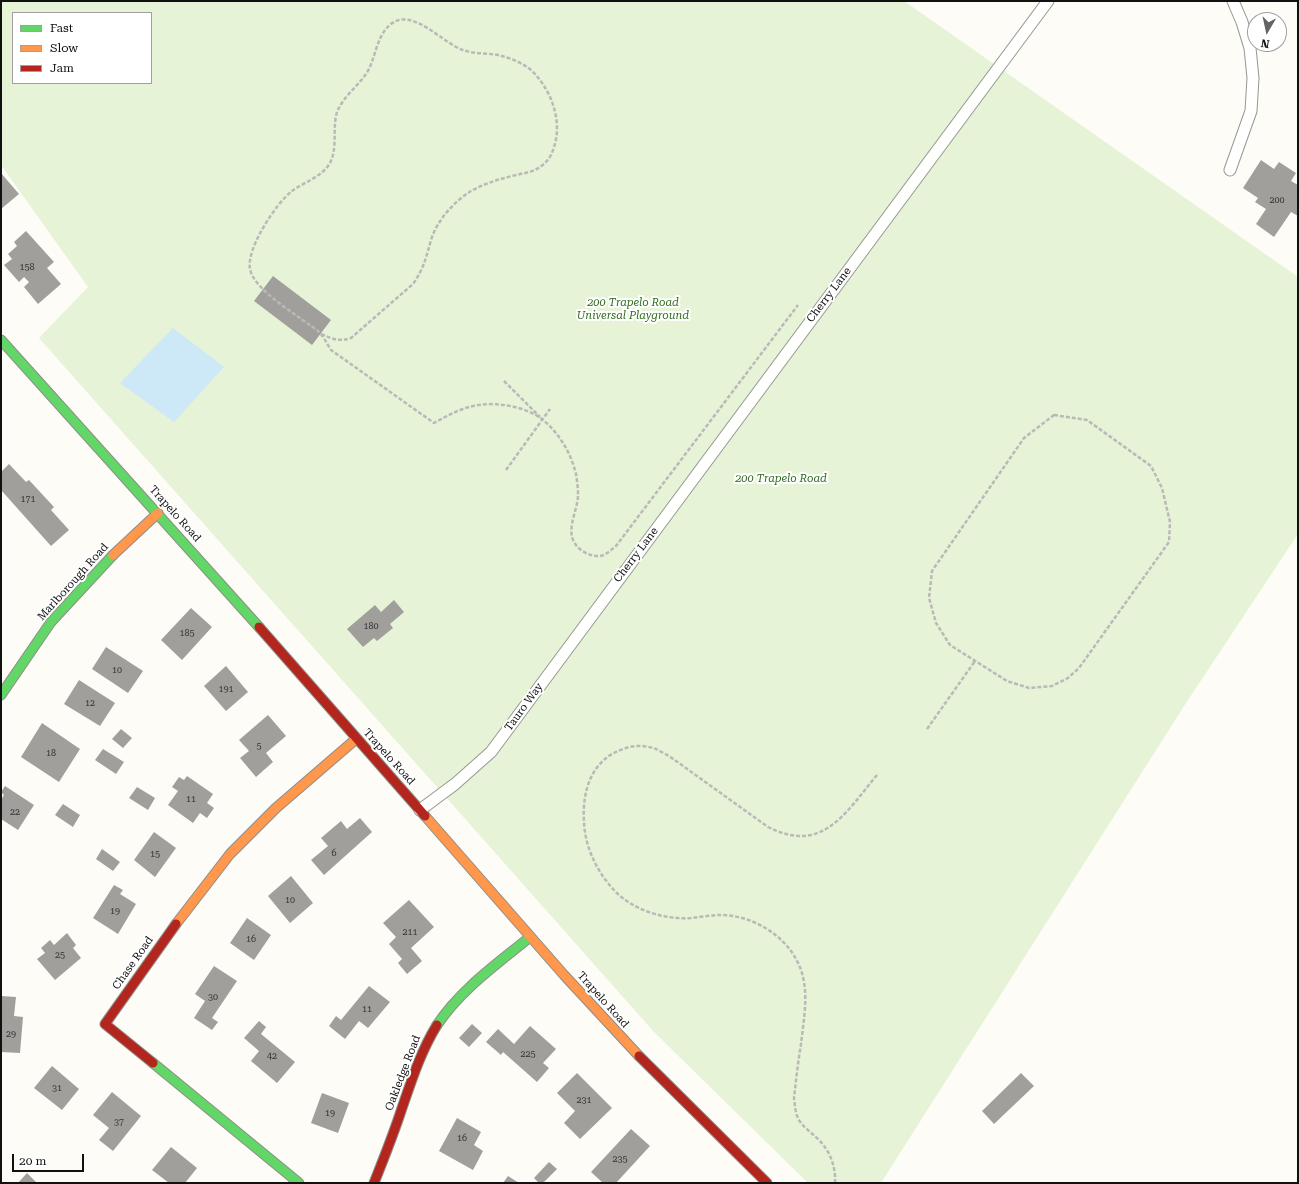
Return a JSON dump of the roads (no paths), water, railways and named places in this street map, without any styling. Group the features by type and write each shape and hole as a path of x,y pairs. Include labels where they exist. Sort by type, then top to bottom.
{"street":[{"name":"Trapelo Road","path":"1,340 158,513 530,937 643,1061 766,1183"},
{"name":"Marlborough Road","path":"1,695 51,622 111,557 158,513"},
{"name":"Chase Road","path":"299,1183 105,1024 174,926 230,854 276,808 356,739"},
{"name":"Oakledge Road","path":"374,1183 418,1062 427,1042 438,1024 452,1005 470,987 530,937"}],"lane":[{"name":"Cherry Lane","path":"611,589 1048,1"},
{"path":"1230,170 1251,111 1253,78 1250,48 1242,22 1233,1"},
{"name":"Tauro Way","path":"420,810 455,784 491,752 611,589"}],"water":[{"path":"173,328 224,367 174,422 120,383"}],"park label":[{"name":"200 Trapelo Road Universal Playground","path":"633,309"},
{"name":"200 Trapelo Road","path":"781,479"}]}
